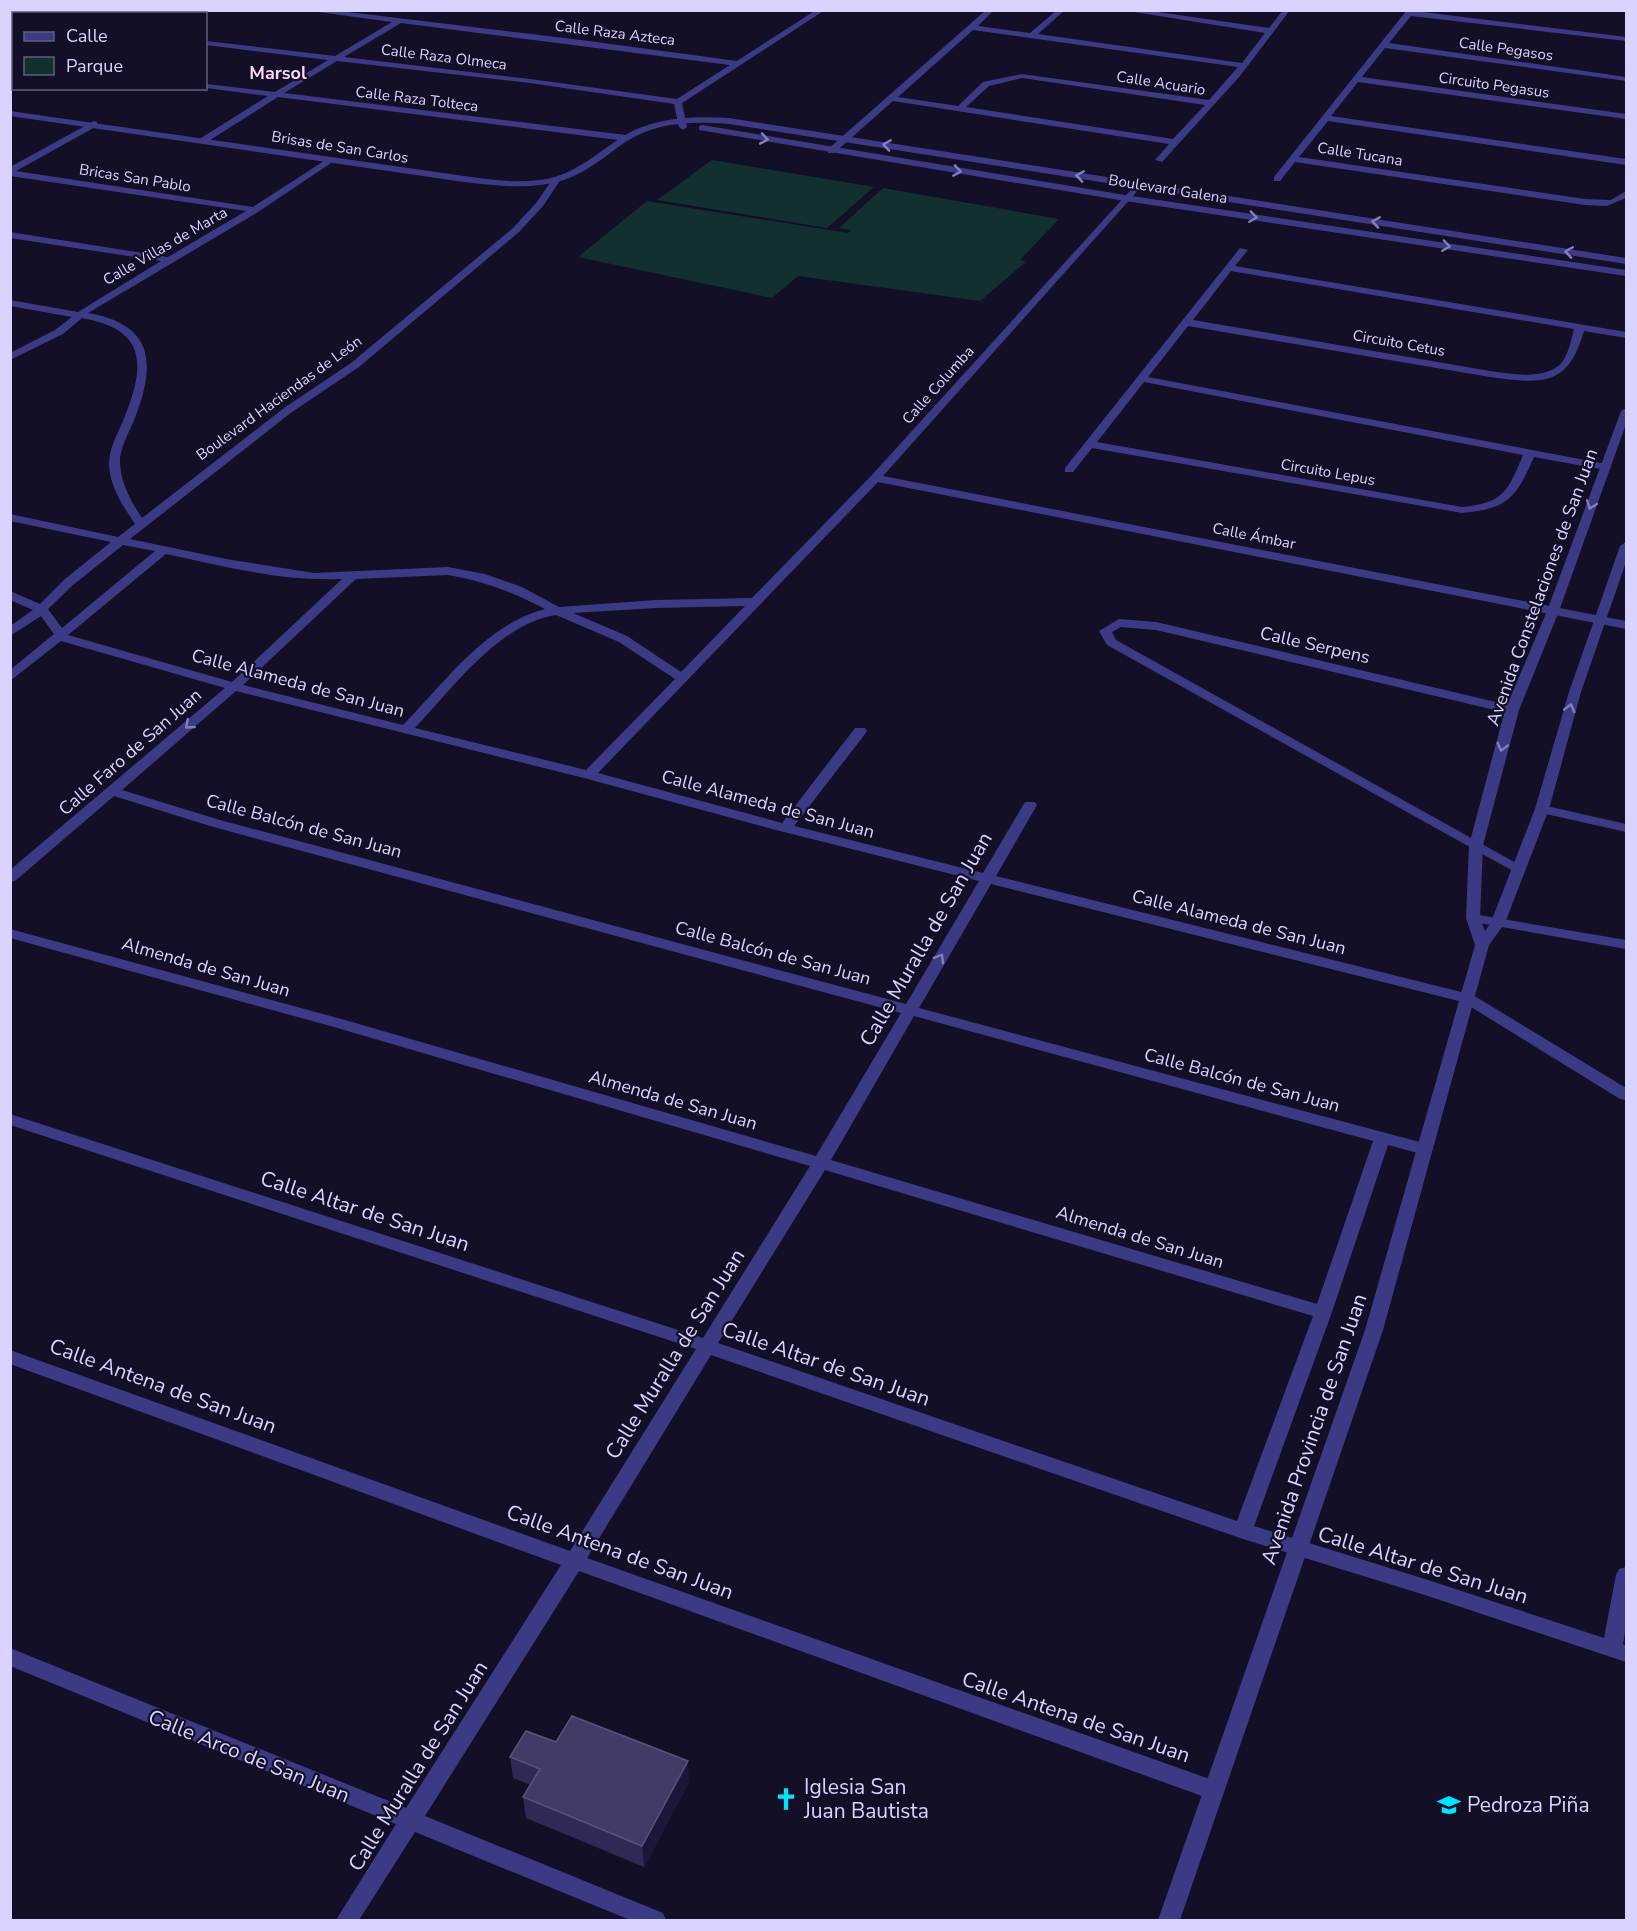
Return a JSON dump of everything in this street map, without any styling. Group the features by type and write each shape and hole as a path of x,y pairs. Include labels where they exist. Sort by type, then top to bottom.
{"street":[{"name":"Calle Raza Azteca","path":"307,10 740,64"},
{"path":"682,124 678,102 822,10"},
{"path":"831,151 991,10"},
{"path":"1031,36 1062,10"},
{"path":"1125,10 1270,31"},
{"path":"1211,103 1287,10"},
{"path":"1327,118 1409,12 1626,39"},
{"path":"204,140 337,57 400,21"},
{"path":"972,27 1242,65"},
{"name":"Calle Raza Olmeca","path":"207,43 337,57 678,102"},
{"name":"Calle Pegasos","path":"1383,45 1626,79"},
{"name":"Calle Acuario","path":"958,110 986,84 1022,76 1211,103"},
{"name":"Circuito Pegasus","path":"1357,80 1626,117"},
{"name":"Calle Raza Tolteca","path":"207,86 626,138"},
{"path":"890,98 1176,141"},
{"name":"Calle Acuario","path":"1159,160 1211,103"},
{"name":"Brisas de San Carlos","path":"10,113 490,183 514,184 557,179 594,163 626,138 654,128 682,124 708,124"},
{"name":"Calle Tucana","path":"1626,162 1327,118 1295,159 1585,202 1620,201 1626,194"},
{"path":"10,172 94,124"},
{"name":"Boulevard Galena","path":"708,124 844,138 1626,261"},
{"name":"Boulevard Galena","path":"708,124 831,151 1125,198 1626,273"},
{"name":"Calle Villas de Marta","path":"10,357 59,332 80,314 255,210 333,159"},
{"path":"1277,179 1295,159"},
{"name":"Bricas San Pablo","path":"10,172 255,210"},
{"name":"Boulevard Haciendas de León","path":"10,632 42,609 69,582 140,523 288,410 355,366 516,230 540,204 557,179"},
{"name":"Calle Columba","path":"589,775 875,478 1138,185"},
{"path":"10,235 171,260"},
{"path":"1069,470 1244,250"},
{"path":"1229,268 1626,335"},
{"path":"10,303 80,314 124,326 135,336 141,350 141,380 138,396 115,456 120,494 140,523"},
{"name":"Circuito Cetus","path":"1185,322 1460,368 1534,376 1551,374 1565,367 1572,355 1580,327"},
{"path":"1142,379 1606,466"},
{"name":"Avenida Constelaciones de San Juan","path":"1473,918 1476,845 1512,710 1553,611 1626,411"},
{"name":"Circuito Lepus","path":"1090,444 1462,510 1487,508 1502,502 1513,491 1530,452"},
{"name":"Calle Ámbar","path":"875,478 1626,625"},
{"path":"10,517 226,563 314,577 447,571 481,577 518,590 558,611 623,639 682,678"},
{"path":"1498,922 1542,809 1575,692 1626,546"},
{"path":"10,677 62,637 165,549"},
{"name":"Calle Faro de San Juan","path":"10,878 234,687 351,577"},
{"path":"10,595 42,609 62,637"},
{"path":"406,729 472,663 518,623 532,616 558,611 685,602 758,602"},
{"name":"Calle Serpens","path":"1476,845 1120,647 1106,635 1105,631 1108,627 1126,623 1156,626 1512,710"},
{"name":"Calle Alameda de San Juan","path":"62,637 234,687 589,775 785,828 1468,998 1626,1095"},
{"path":"785,828 860,731"},
{"name":"Calle Balcón de San Juan","path":"112,791 238,829 1425,1149"},
{"name":"Calle Muralla de San Juan","path":"347,1920 575,1560 821,1162 1030,805"},
{"path":"1542,809 1626,828"},
{"path":"1476,845 1518,868"},
{"path":"1482,945 1473,918 1626,945"},
{"name":"Avenida Provincia de San Juan","path":"1169,1920 1374,1330 1482,945 1498,922"},
{"name":"Almenda de San Juan","path":"10,933 821,1162 1323,1312"},
{"name":"Calle Altar de San Juan","path":"10,1119 706,1346 1297,1549 1425,1587 1619,1652"},
{"path":"1243,1531 1323,1312 1382,1138"},
{"name":"Calle Antena de San Juan","path":"10,1357 575,1560 814,1650 1213,1790"},
{"path":"1619,1652 1626,1575"},
{"name":"Calle Arco de San Juan","path":"10,1657 655,1920"}],"green space":[{"path":"712,160 874,187 827,228 657,200"},
{"path":"883,188 1059,219 1020,260 1026,262 980,301 798,276 772,298 578,257 647,201 848,233 851,230 839,228"}],"building":[{"path":"572,1716 688,1761 642,1846 523,1797 540,1769 510,1757 526,1731 556,1742"}],"place":[{"name":"Iglesia San Juan Bautista","path":"786,1799"},
{"name":"Pedroza Piña","path":"1449,1805"}],"district":[{"name":"Marsol","path":"278,73"}]}
